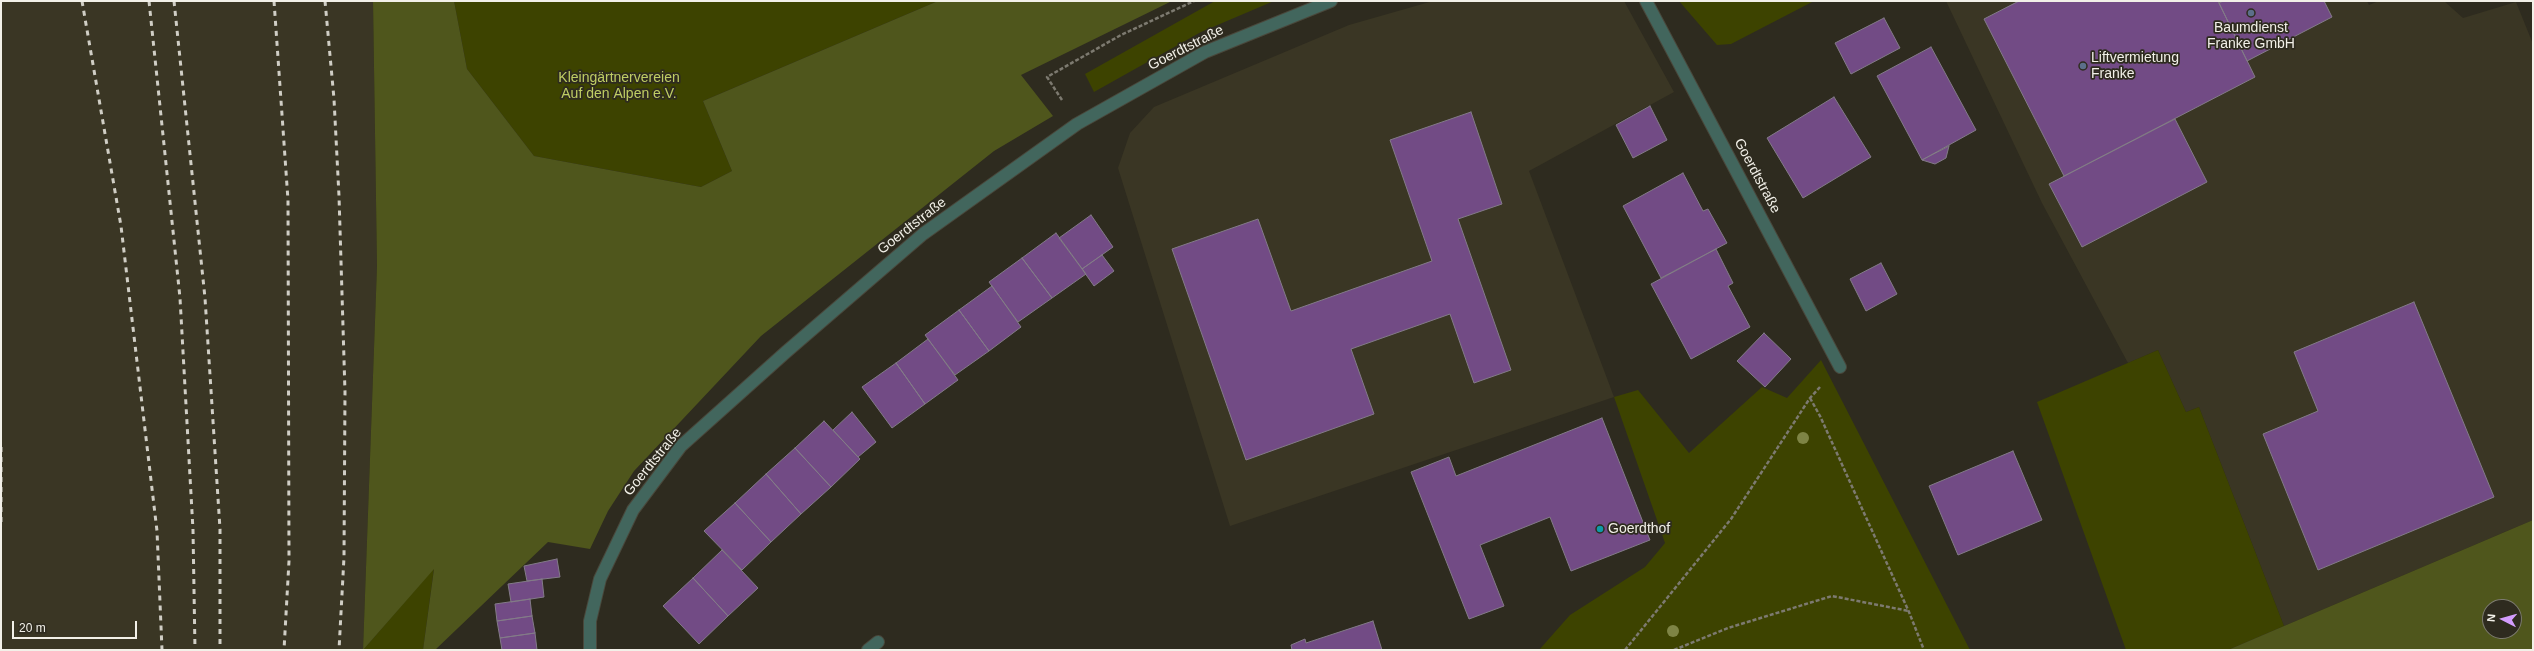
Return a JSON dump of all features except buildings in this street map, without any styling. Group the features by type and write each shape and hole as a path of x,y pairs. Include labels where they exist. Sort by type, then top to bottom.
{"street":[{"name":"Goerdtstraße","path":"590,650 590,621 600,579 633,510 681,446 923,234 1077,124 1205,52 1331,1"},
{"name":"Goerdtstraße","path":"1646,1 1840,367"}],"path":[{"path":"1047,77 1121,35 1194,1"},
{"path":"1625,650 1731,519 1810,398 1840,367"},
{"path":"1810,398 1820,416 1909,612 1924,650"},
{"path":"1674,650 1728,628 1832,596 1909,612"}],"shaded area":[{"path":"1,1 373,1 377,266 363,650 1,650"},
{"path":"1433,1 1624,1 1674,92 1529,171 1614,397 1230,526 1118,168 1130,133 1154,107 1349,25"},
{"path":"1946,1 2367,1 2369,5 2379,1 2444,1 2463,18 2516,2 2533,44 2533,520 2284,626 2199,407 2186,412 2158,350 2128,363 2042,203"}],"green space":[{"path":"373,1 454,1 467,69 534,156 701,187 732,171 703,101 938,1 1172,1 1021,75 1053,116 994,151 761,336 634,471 608,511 590,549 548,542 435,650 423,650 434,569 363,650 377,266"},
{"name":"Kleingärtnervereien Auf den Alpen e.V.","path":"454,1 938,1 703,101 732,171 701,187 534,156 467,69"},
{"path":"1215,1 1274,1 1201,32 1094,92 1085,74"},
{"path":"1679,1 1814,1 1731,44 1717,45"},
{"path":"2158,350 2186,412 2199,407 2284,626 2228,650 2126,650 2037,402"},
{"path":"1821,360 1970,650 1539,650 1570,615 1645,567 1665,543 1614,397 1638,390 1689,453 1762,387 1787,398"},
{"path":"2533,520 2533,650 2228,650"},
{"path":"434,568 423,650 363,650"}],"railway":[{"path":"82,1 121,226 157,531 162,650"},
{"path":"149,1 180,298 193,530 195,650"},
{"path":"174,1 205,298 220,529 220,650"},
{"path":"274,1 288,200 289,561 284,650"},
{"path":"325,1 334,99 339,196 345,392 344,557 339,650"},
{"path":"1,447 1,523"}],"place":[{"name":"Baumdienst Franke GmbH","path":"2251,13"},
{"name":"Liftvermietung Franke","path":"2083,66"},
{"name":"Goerdthof","path":"1600,529"}]}
